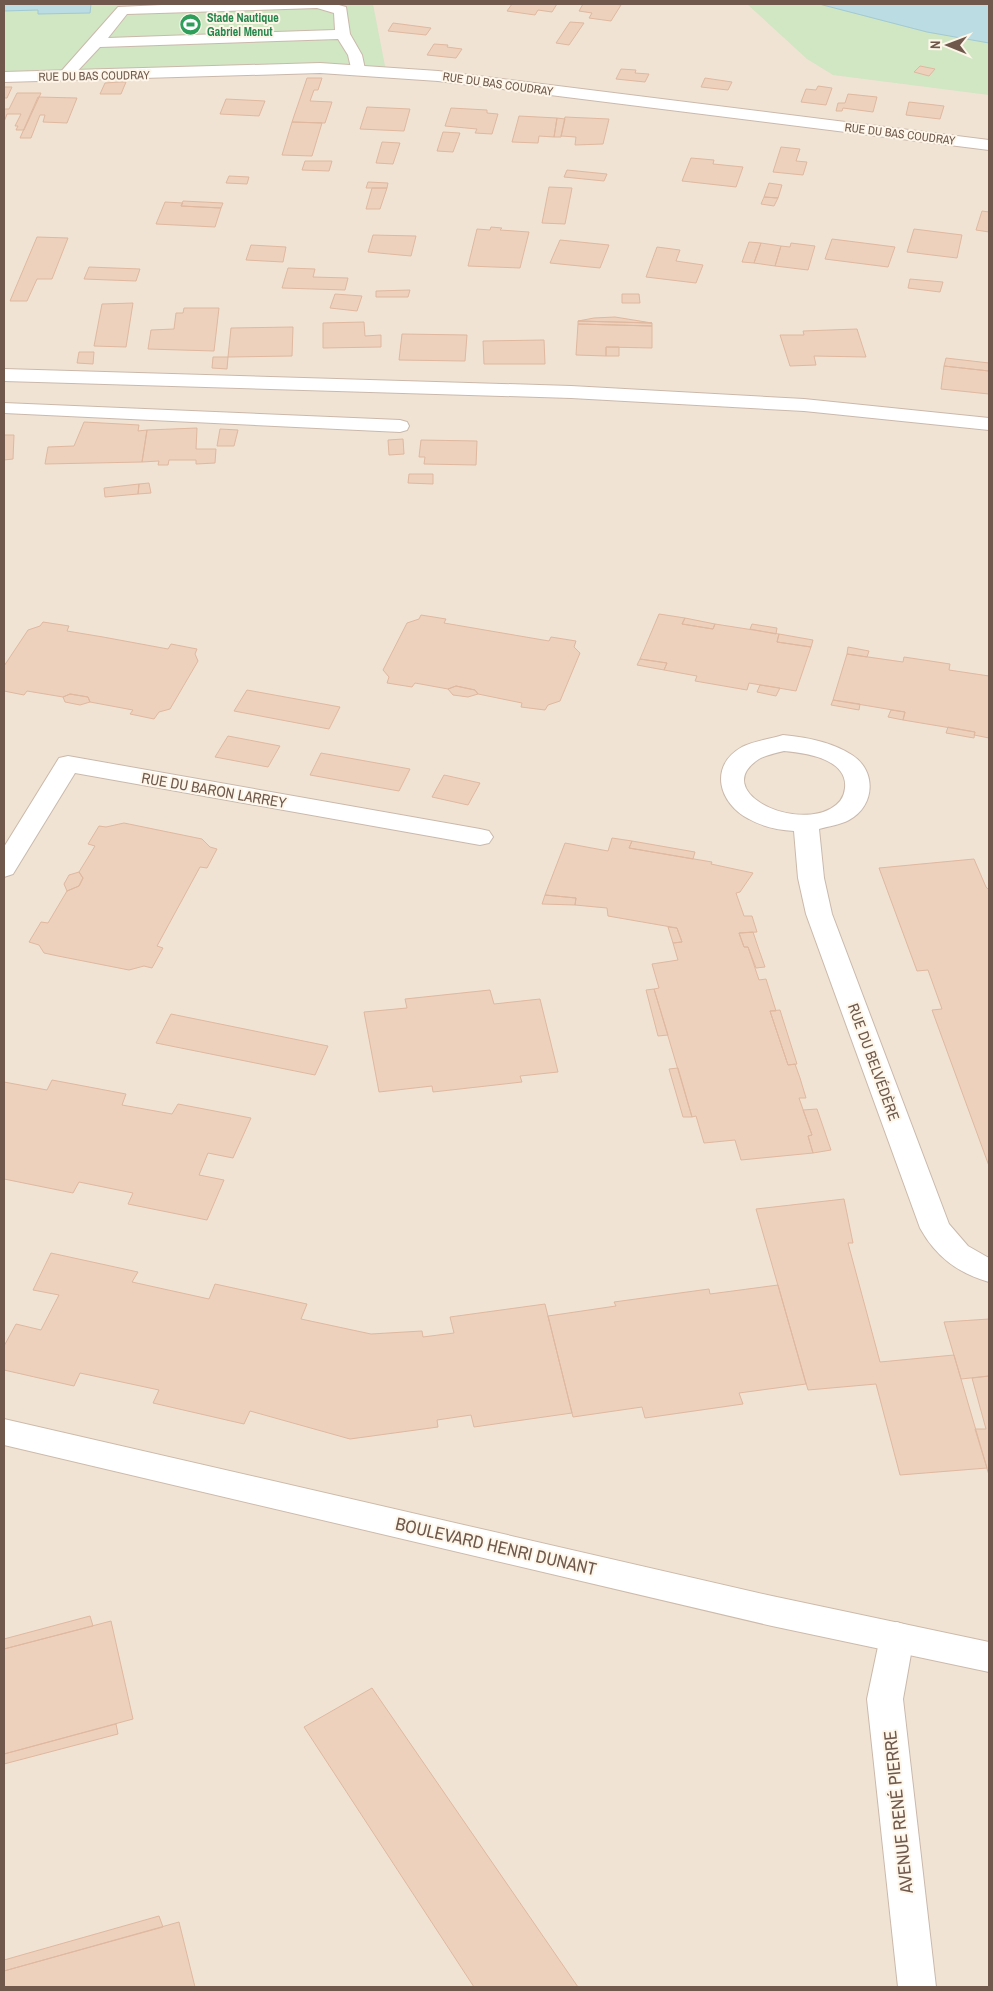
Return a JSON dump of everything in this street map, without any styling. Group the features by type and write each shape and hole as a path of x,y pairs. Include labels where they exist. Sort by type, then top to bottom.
{"street":[{"name":"RUE DU BAS COUDRAY","path":"4,77 320,68 357,69 438,76 989,145"},
{"path":"4,375 572,392 804,405 989,424"},
{"path":"793,744 822,748 838,756 850,767 857,779 858,792 853,804 842,814 826,821 806,824 786,824 766,819 750,811 738,800 732,788 731,775 737,763 748,753 764,747 793,744"},
{"name":"RUE DU BARON LARREY","path":"4,868 68,764 480,837"},
{"name":"RUE DU BELVÉDÈRE","path":"806,824 811,878 819,914 935,1228 950,1250 976,1266 989,1270"},
{"name":"BOULEVARD HENRI DUNANT","path":"4,1432 782,1613 989,1657"},
{"name":"AVENUE RENÉ PIERRE","path":"897,1637 885,1699 917,1987"}],"lane":[{"path":"65,76 96,43 123,10 315,4"},
{"path":"320,4 341,10 343,34 355,55 357,69"},
{"path":"96,43 343,34"},
{"path":"4,408 400,426"}],"shaded area":[{"path":"4,4 989,4 989,1987 4,1987"}],"green space":[{"name":"Stade Nautique Gabriel Menut","path":"4,4 373,4 386,71 4,77"},
{"path":"747,4 989,4 989,95 833,75 807,59"}],"water":[{"path":"4,4 91,4 90,13 38,14 38,10 4,11"},
{"path":"819,4 989,4 989,43 927,32"}],"building":[{"path":"512,4 557,4 552,12 538,10 535,15 507,11"},
{"path":"583,4 621,5 611,21 589,18 592,13 579,11"},
{"path":"570,22 584,23 569,45 556,43"},
{"path":"393,23 431,28 426,35 388,31"},
{"path":"434,44 462,49 456,58 427,55"},
{"path":"920,66 935,69 929,76 914,72"},
{"path":"621,69 636,70 635,73 649,74 645,82 616,79"},
{"path":"307,78 322,78 318,90 314,90 310,101 332,102 325,123 292,122"},
{"path":"705,78 732,82 728,90 701,87"},
{"path":"126,82 121,94 100,94 105,83"},
{"path":"818,86 832,88 826,105 801,102 806,89 816,90"},
{"path":"4,87 12,87 7,98 4,98"},
{"path":"17,93 41,93 24,130 16,130 18,126 15,126 21,114 7,114 4,122 4,109 9,109"},
{"path":"848,94 877,97 873,112 843,108 842,111 836,111 838,103 845,103"},
{"path":"38,97 77,98 67,123 43,122 45,115 40,115 31,138 20,138"},
{"path":"226,99 265,101 259,116 220,114"},
{"path":"909,102 944,106 940,119 906,115"},
{"path":"367,107 410,109 404,131 360,129"},
{"path":"451,108 487,110 487,113 498,114 492,134 475,133 477,129 445,126"},
{"path":"519,116 557,118 554,137 539,136 538,143 512,142"},
{"path":"565,117 609,119 603,144 575,145 576,137 561,136"},
{"path":"557,118 565,119 561,137 554,137"},
{"path":"292,122 322,123 312,156 282,155"},
{"path":"443,132 460,133 453,152 437,151"},
{"path":"382,142 400,143 393,164 376,163"},
{"path":"781,147 800,149 796,161 807,162 803,175 773,172"},
{"path":"691,158 714,160 713,164 743,167 736,187 682,181"},
{"path":"305,161 332,161 329,171 302,170"},
{"path":"567,170 607,174 604,181 564,177"},
{"path":"229,176 249,177 247,184 226,183"},
{"path":"368,182 388,183 387,188 366,188"},
{"path":"769,183 782,185 778,198 764,197"},
{"path":"549,187 572,188 565,224 542,223"},
{"path":"372,188 387,188 380,209 366,209"},
{"path":"764,197 778,198 774,206 761,204"},
{"path":"183,201 223,203 221,208 181,206"},
{"path":"165,202 183,203 181,206 221,208 215,227 156,224"},
{"path":"982,211 989,212 989,232 976,230"},
{"path":"491,227 502,228 500,230 529,232 520,268 468,266 477,229 490,230"},
{"path":"914,229 962,235 957,258 907,252"},
{"path":"373,235 416,236 411,256 368,252"},
{"path":"37,237 68,238 52,279 37,279 27,301 10,301"},
{"path":"832,239 895,247 888,267 825,259"},
{"path":"560,240 609,245 600,268 550,263"},
{"path":"749,242 761,243 754,263 742,262"},
{"path":"761,243 781,246 775,266 754,263"},
{"path":"791,243 815,246 808,270 775,266 781,246 790,247"},
{"path":"251,245 286,247 283,262 246,260"},
{"path":"657,247 680,250 676,261 703,265 696,283 646,277"},
{"path":"89,267 140,269 136,281 84,279"},
{"path":"288,268 315,269 313,277 348,278 345,290 282,288"},
{"path":"910,279 943,282 940,292 908,288"},
{"path":"410,290 408,297 376,297 376,291"},
{"path":"335,294 362,296 357,311 330,308"},
{"path":"622,294 639,294 640,303 622,303"},
{"path":"133,303 126,347 94,346 102,304"},
{"path":"184,308 219,308 214,351 148,349 151,330 174,329 176,313 183,313"},
{"path":"615,317 652,323 578,321"},
{"path":"578,321 652,323 652,326 578,324"},
{"path":"364,322 365,336 381,335 381,347 323,348 323,323"},
{"path":"578,324 652,326 652,348 606,347 606,356 576,355"},
{"path":"293,327 292,356 228,357 231,328"},
{"path":"857,329 866,357 814,356 816,365 790,366 780,335 804,335 803,331"},
{"path":"402,334 467,335 465,361 399,360"},
{"path":"544,340 545,364 484,364 483,341"},
{"path":"606,347 619,347 619,356 606,356"},
{"path":"79,352 94,352 93,364 77,363"},
{"path":"213,357 228,357 227,369 212,368"},
{"path":"946,358 989,363 989,371 944,366"},
{"path":"944,366 989,371 989,394 941,389"},
{"path":"84,422 139,425 138,431 147,430 142,462 45,464 48,447 74,446"},
{"path":"197,428 196,449 216,449 215,463 196,464 196,460 169,460 168,465 158,465 159,461 142,462 147,430"},
{"path":"220,429 238,430 234,446 217,446"},
{"path":"4,435 14,435 13,459 4,460"},
{"path":"403,439 404,454 389,455 388,440"},
{"path":"421,440 477,441 476,465 424,464 425,457 419,457"},
{"path":"409,474 433,474 433,484 408,483"},
{"path":"149,483 151,493 138,494 139,484"},
{"path":"139,484 138,494 105,497 104,488"},
{"path":"659,614 685,618 682,624 713,629 715,624 779,634 777,642 811,647 796,691 749,683 747,690 695,681 697,676 664,670 667,663 640,659"},
{"path":"421,615 446,619 444,623 549,641 551,637 576,641 574,647 580,653 560,701 548,705 545,710 521,707 522,703 478,694 475,690 456,686 448,689 415,683 412,687 387,683 389,677 383,670 407,623 419,619"},
{"path":"685,618 715,624 713,629 682,624"},
{"path":"43,622 69,626 67,631 168,649 171,644 197,649 195,654 198,661 170,709 159,712 154,719 130,714 133,710 90,702 88,697 70,694 63,697 27,691 24,695 4,691 4,666 28,630 40,626"},
{"path":"752,624 777,628 776,634 750,629"},
{"path":"779,634 813,640 811,647 777,642"},
{"path":"848,647 869,651 867,657 847,654"},
{"path":"847,654 903,662 904,657 950,664 949,670 989,676 989,738 974,735 975,732 903,720 905,712 833,700"},
{"path":"640,659 667,663 664,670 637,665"},
{"path":"760,685 780,688 776,696 757,692"},
{"path":"456,686 475,690 478,694 468,697 453,695 448,689"},
{"path":"247,690 340,707 329,729 234,711"},
{"path":"70,694 88,697 90,702 80,705 65,702 63,697"},
{"path":"833,700 860,704 859,710 831,705"},
{"path":"891,710 905,712 903,720 888,717"},
{"path":"948,727 975,732 974,738 946,733"},
{"path":"228,736 280,746 268,767 215,757"},
{"path":"321,753 410,769 399,791 310,775"},
{"path":"444,775 480,783 468,805 432,797"},
{"path":"124,823 202,839 210,847 217,849 207,868 200,867 157,946 163,948 152,968 144,966 129,970 44,953 39,945 29,942 41,922 48,923 67,891 79,886 83,878 79,872 95,846 88,844 99,826 106,827"},
{"path":"612,838 632,841 629,848 712,862 711,864 753,873 740,892 736,893 744,916 752,916 757,932 739,933 744,947 748,947 759,980 766,979 776,1011 770,1011 788,1065 795,1064 800,1078 806,1098 799,1098 812,1135 808,1136 813,1153 741,1160 735,1140 704,1143 696,1116 692,1117 654,989 659,988 652,964 678,960 673,943 682,942 677,928 608,916 607,908 575,905 576,898 545,895 565,843 608,851"},
{"path":"632,841 695,852 693,859 629,848"},
{"path":"974,859 989,890 989,1166 932,1010 942,1009 928,970 917,971 879,868"},
{"path":"79,872 83,878 79,886 67,891 64,884 69,875"},
{"path":"545,895 576,898 575,905 542,904"},
{"path":"668,927 677,928 682,942 673,943"},
{"path":"753,932 765,967 756,968 748,947 744,947 739,933"},
{"path":"654,989 668,1035 658,1036 646,990"},
{"path":"490,990 494,1004 540,999 558,1072 520,1076 522,1082 433,1092 432,1086 379,1092 364,1012 407,1008 405,999"},
{"path":"780,1010 797,1064 788,1065 770,1011"},
{"path":"171,1014 328,1046 315,1075 156,1043"},
{"path":"678,1068 692,1117 683,1117 669,1069"},
{"path":"52,1080 126,1094 122,1105 172,1114 178,1104 251,1118 233,1158 208,1153 199,1175 224,1180 207,1220 128,1204 133,1193 79,1182 73,1193 4,1179 4,1082 47,1090"},
{"path":"817,1109 831,1150 813,1153 808,1136 812,1135 803,1110"},
{"path":"844,1199 853,1243 848,1243 880,1362 954,1355 987,1468 900,1475 876,1384 808,1390 756,1209"},
{"path":"51,1253 138,1272 132,1282 209,1299 215,1284 307,1304 301,1319 371,1334 422,1331 423,1337 454,1333 450,1317 545,1304 572,1413 474,1427 471,1415 437,1420 438,1427 350,1439 250,1411 244,1424 153,1403 159,1390 80,1373 74,1386 4,1370 4,1346 16,1324 41,1330 59,1295 33,1290"},
{"path":"778,1285 806,1384 739,1393 743,1404 645,1418 642,1407 573,1417 548,1316 616,1306 614,1302 709,1289 710,1294"},
{"path":"989,1319 989,1376 961,1379 944,1322"},
{"path":"989,1376 989,1475 975,1429 986,1429 972,1378"},
{"path":"90,1616 93,1626 4,1649 4,1639"},
{"path":"111,1621 133,1719 4,1754 4,1649"},
{"path":"372,1688 578,1987 474,1987 304,1727"},
{"path":"116,1724 118,1734 4,1764 4,1754"},
{"path":"159,1916 163,1927 4,1971 4,1960"},
{"path":"179,1922 195,1987 4,1987 4,1971"}],"place":[{"name":"Stade Nautique Gabriel Menut","path":"191,25"}]}
